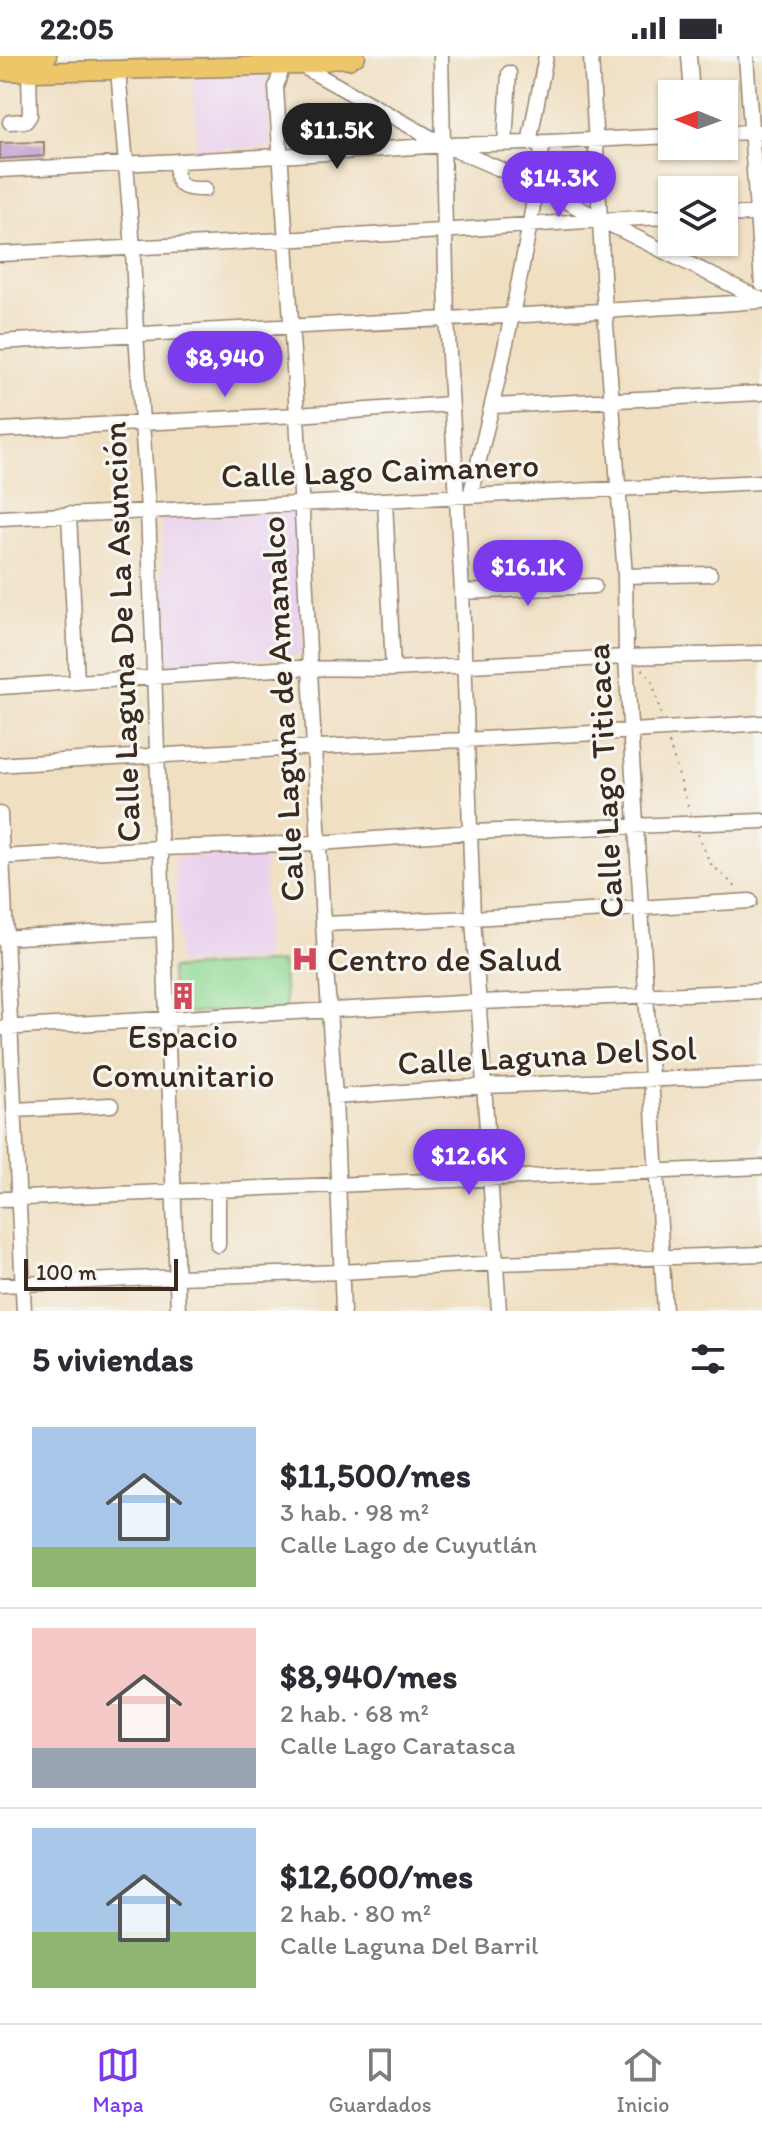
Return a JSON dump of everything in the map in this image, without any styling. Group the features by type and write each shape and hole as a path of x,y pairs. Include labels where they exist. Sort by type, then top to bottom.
{"highway":[{"path":"0,69 24,58 37,64"}],"main road":[{"path":"37,64 118,70 292,65 351,57"}],"street":[{"path":"441,56 451,404 464,496 462,592 473,918 499,1311"},
{"path":"464,496 492,406 537,185 536,143 546,56"},
{"name":"Calle Lago Titicaca","path":"591,56 605,312 625,576 626,657 665,1311"},
{"path":"689,56 691,80"},
{"path":"746,56 756,132 762,284"},
{"path":"10,122 26,121 30,115 37,64"},
{"path":"292,65 444,145 537,185 762,301"},
{"name":"Calle Laguna de Amanalco","path":"292,65 276,87 316,749 343,1311"},
{"path":"260,66 276,87"},
{"name":"Calle Laguna De La Asunción","path":"118,70 133,248 148,510 178,1311"},
{"path":"505,144 509,73"},
{"path":"0,170 444,145 658,137"},
{"path":"177,161 180,184 192,190 205,189"},
{"path":"738,215 759,214"},
{"path":"0,254 658,217"},
{"path":"0,342 605,312 762,301"},
{"path":"492,406 762,393"},
{"path":"0,430 451,404"},
{"name":"Calle Lago Caimanero","path":"0,518 762,482"},
{"path":"385,500 393,669"},
{"path":"69,514 77,682"},
{"path":"625,576 710,574"},
{"path":"462,592 594,586"},
{"path":"0,687 291,668 393,669 762,653"},
{"path":"0,765 762,723"},
{"path":"0,814 6,1028 15,1110 24,1311"},
{"path":"1,857 319,843 471,832 762,821"},
{"path":"323,924 750,901"},
{"path":"3,938 163,929"},
{"path":"6,1028 329,1009 762,991"},
{"name":"Calle Laguna Del Sol","path":"335,1097 485,1086 762,1075"},
{"path":"15,1110 111,1105"},
{"path":"0,1199 762,1167"},
{"path":"218,1190 218,1245"},
{"path":"0,1285 762,1254"}],"path":[{"path":"694,824 710,863 750,901"}],"shaded area":[{"path":"261,74 268,88 272,147 197,150 192,75"},
{"path":"297,510 303,655 166,664 161,519"},
{"path":"264,853 265,960 179,964 174,858"}],"green space":[{"path":"282,962 286,1012 172,1013 171,969"}],"building":[{"path":"44,142 44,156 0,159 0,143"}],"place":[{"name":"Centro de Salud","path":"305,959"},
{"name":"Espacio Comunitario","path":"183,996"}]}
